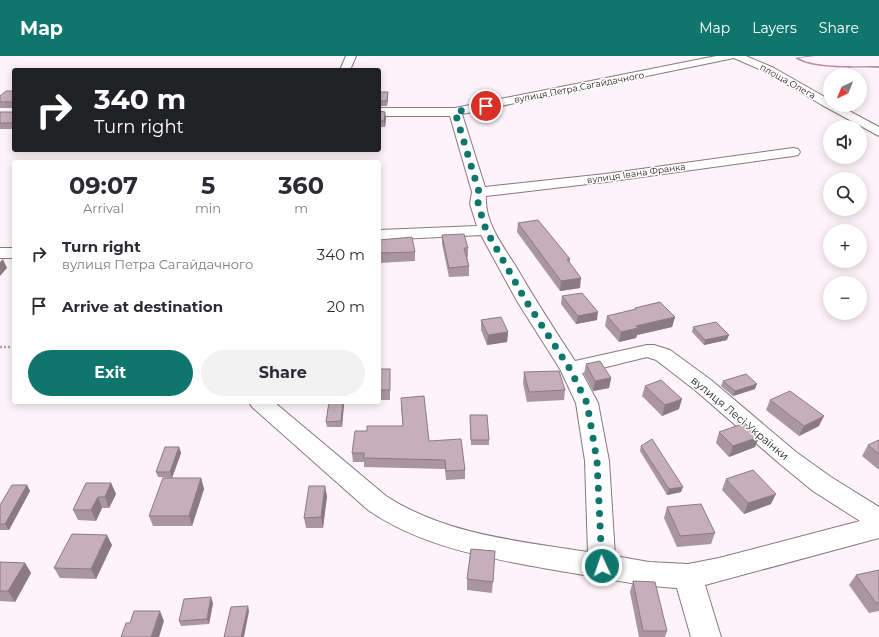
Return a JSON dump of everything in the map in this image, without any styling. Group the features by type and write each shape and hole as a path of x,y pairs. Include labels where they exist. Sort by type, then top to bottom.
{"street":[{"path":"346,68 351,56"},
{"name":"вулиця Петра Сагайдачного","path":"381,112 455,112 731,56"},
{"name":"площа Олега","path":"738,56 770,70 879,132"},
{"path":"455,112 479,192 478,204 486,230 526,301 570,369 587,403 597,461 602,566"},
{"name":"вулиця Івана Франка","path":"479,192 606,178 793,152"},
{"path":"381,235 486,230"},
{"path":"0,253 12,253"},
{"name":"вулиця Лесі Українки","path":"570,369 647,351 654,351 663,355 704,385 788,458 810,475 879,520"},
{"path":"262,404 377,503 426,528 483,546 649,574 688,576 719,570 879,528"},
{"path":"688,576 706,637"}],"path":[{"path":"0,347 12,347"}],"building":[{"path":"6,91 12,91 12,102 0,102 0,96"},
{"path":"381,92 388,92 387,101 381,101"},
{"path":"381,111 385,112 384,121 381,121"},
{"path":"0,112 12,112 12,123 0,123"},
{"path":"538,220 570,259 567,259 581,278 561,281 518,223"},
{"path":"464,234 468,248 464,248 469,266 449,268 442,235"},
{"path":"412,237 415,252 381,253 381,240"},
{"path":"582,293 598,312 578,316 562,296"},
{"path":"660,302 675,317 636,326 638,328 621,332 607,316 636,309 635,308"},
{"path":"501,317 508,332 488,335 481,320"},
{"path":"716,322 729,335 705,340 693,327"},
{"path":"600,361 611,378 595,381 586,364"},
{"path":"381,369 390,369 390,390 381,390"},
{"path":"559,371 565,390 529,392 524,372"},
{"path":"746,374 757,384 735,391 723,381"},
{"path":"661,380 682,399 665,405 645,386"},
{"path":"790,391 824,416 804,426 770,400"},
{"path":"424,396 429,441 461,439 465,470 446,471 445,460 364,458 364,453 352,453 355,431 367,431 367,426 403,426 401,398"},
{"path":"329,404 343,404 341,421 326,422"},
{"path":"470,415 487,415 489,440 471,440"},
{"path":"745,423 759,437 733,446 719,432"},
{"path":"652,439 683,487 669,489 641,446"},
{"path":"879,440 879,454 868,445"},
{"path":"165,447 179,447 170,472 156,472"},
{"path":"753,470 776,494 748,503 726,479"},
{"path":"163,478 201,478 189,516 149,516"},
{"path":"86,483 111,483 105,497 98,497 91,510 73,510"},
{"path":"12,485 27,485 5,524 0,524 0,505"},
{"path":"309,486 325,486 321,517 304,518"},
{"path":"701,504 715,533 680,536 667,507"},
{"path":"72,534 107,535 91,569 54,568"},
{"path":"471,549 495,551 493,582 467,579"},
{"path":"0,562 25,563 8,591 0,591"},
{"path":"879,570 879,602 876,603 856,575"},
{"path":"633,581 655,582 667,631 643,631"},
{"path":"211,597 207,619 179,621 184,599"},
{"path":"248,606 241,637 224,637 231,607"},
{"path":"134,611 160,611 151,637 121,637 126,623 130,623"}],"waterway":[{"path":"814,56 796,58 801,61 822,65 879,67"}],"route":[{"path":"486,106 455,112 479,192 478,204 486,230 526,301 570,369 587,403 597,461 602,566"}]}
